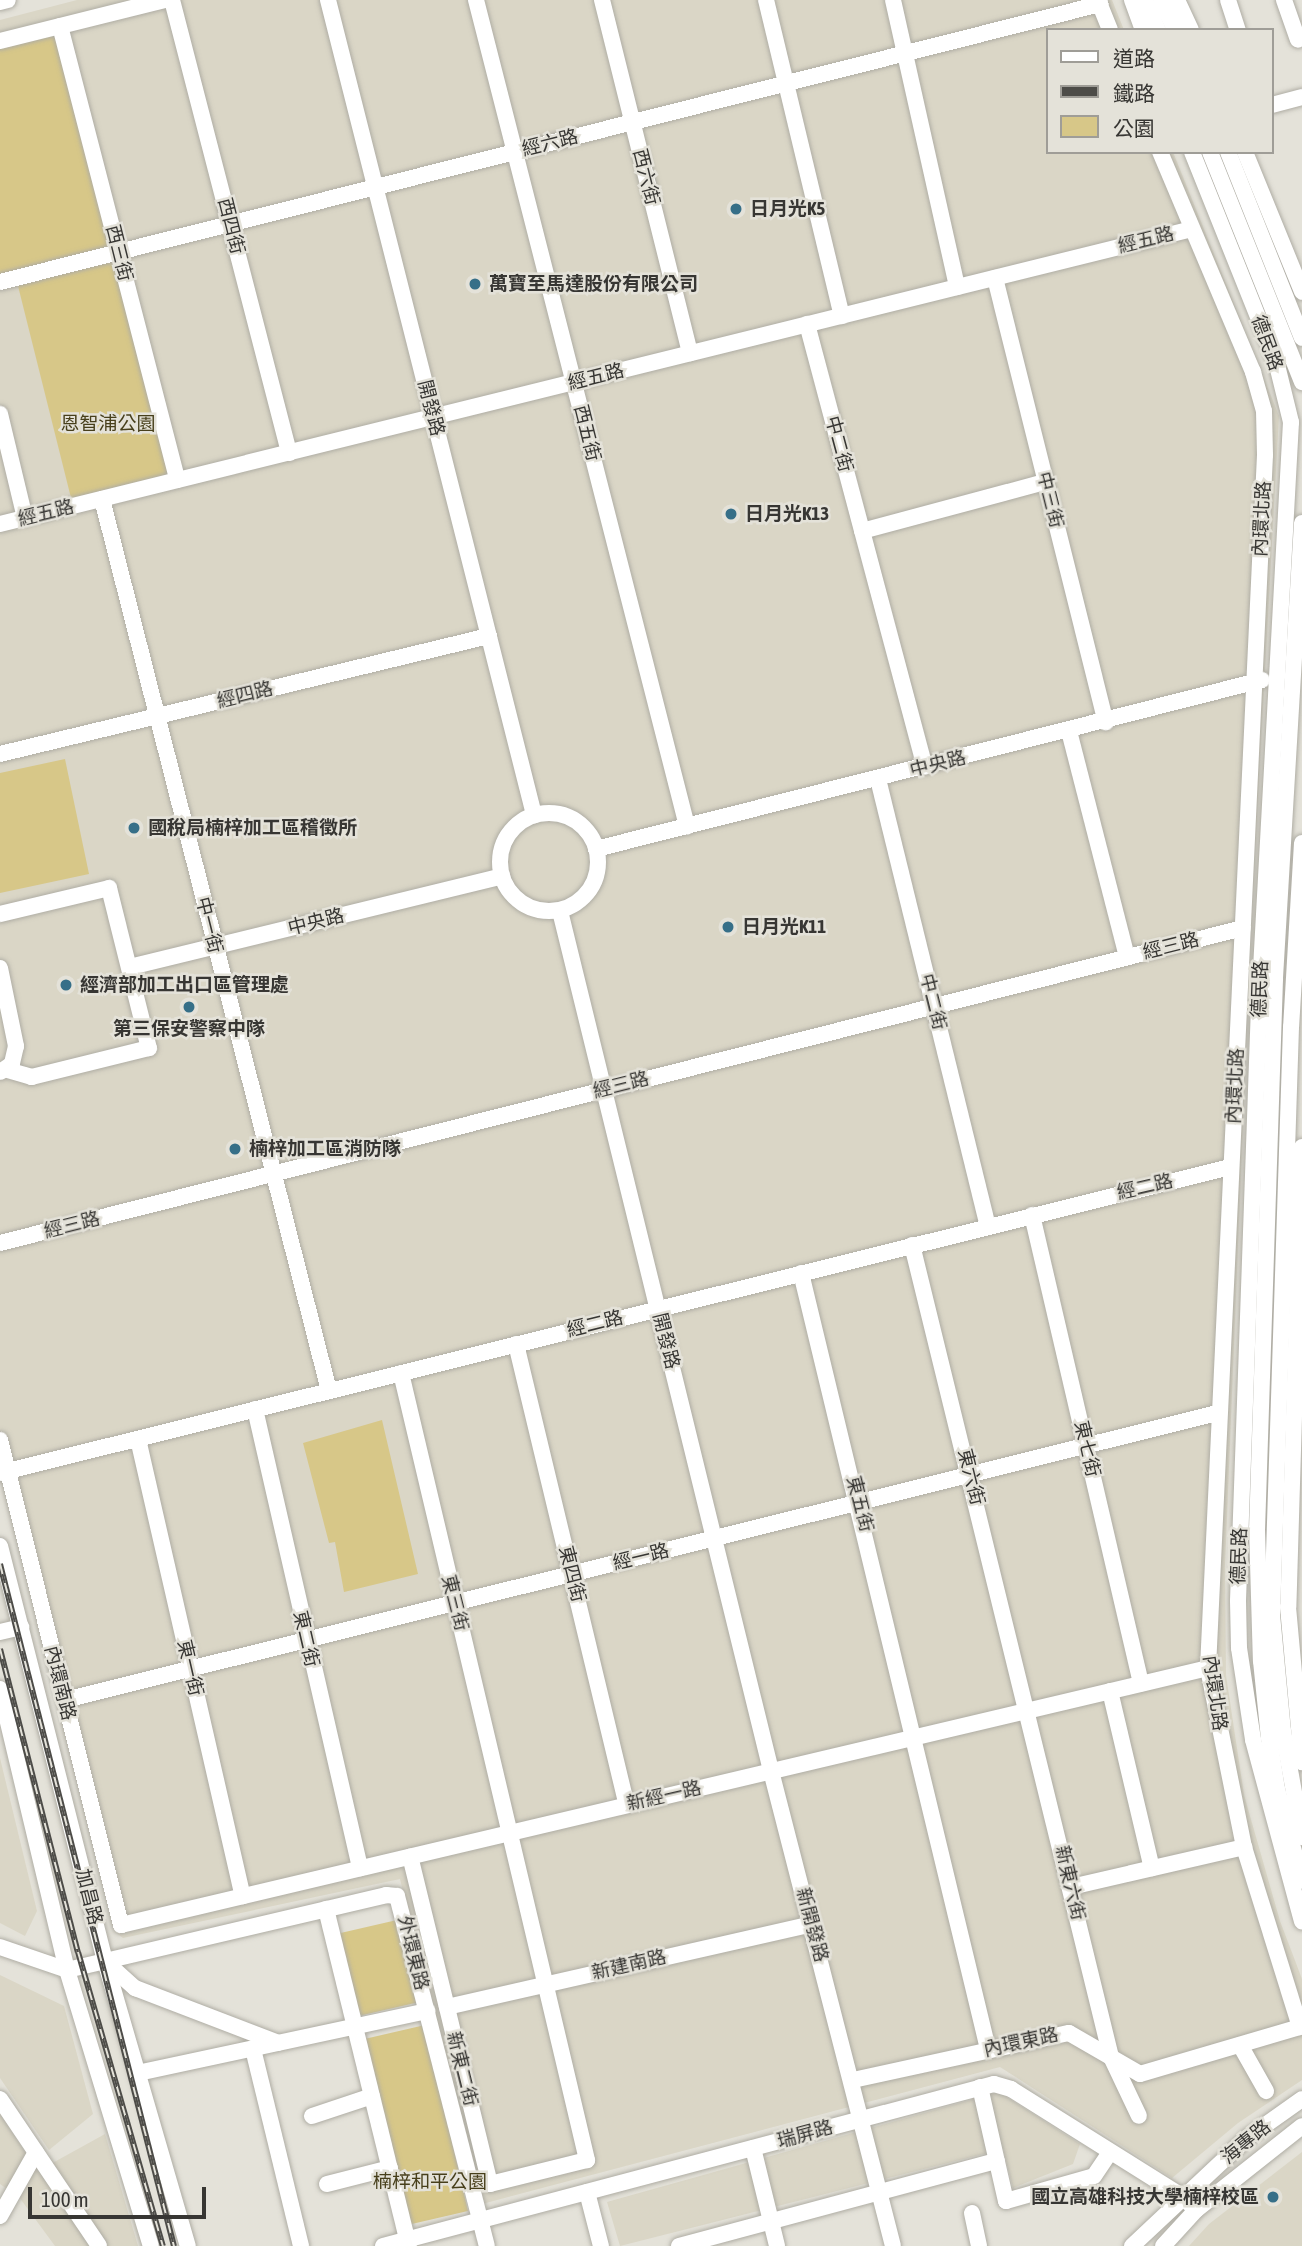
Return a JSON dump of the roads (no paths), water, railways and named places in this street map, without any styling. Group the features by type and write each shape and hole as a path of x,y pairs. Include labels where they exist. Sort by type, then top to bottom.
{"street":[{"path":"0,2 8,0"},
{"path":"0,41 164,0"},
{"name":"西四街","path":"172,0 289,453"},
{"name":"開發路","path":"328,0 534,815"},
{"name":"西五街","path":"476,0 687,826"},
{"name":"西六街","path":"603,0 690,354"},
{"path":"766,0 842,316"},
{"path":"893,0 957,287"},
{"path":"1132,0 1142,28"},
{"path":"1145,0 1157,28"},
{"path":"1161,0 1173,28"},
{"path":"1177,0 1190,28"},
{"path":"1228,0 1237,28"},
{"path":"1284,0 1298,40"},
{"path":"1099,2 1109,28"},
{"name":"經六路","path":"0,282 1099,2"},
{"name":"西三街","path":"60,26 177,480"},
{"path":"1274,104 1302,97"},
{"name":"內環北路","path":"1161,154 1253,372 1264,411 1241,978 1217,1413 1208,1668 1244,1847 1300,2027"},
{"name":"德民路","path":"1193,154 1277,365 1291,422 1239,1648 1261,1776 1302,1921"},
{"name":"德民路","path":"1211,154 1298,357 1302,382"},
{"name":"德民路","path":"1229,154 1302,338"},
{"path":"1246,154 1302,292"},
{"name":"經五路","path":"0,524 1192,229"},
{"name":"中三街","path":"995,278 1105,722"},
{"name":"中二街","path":"807,324 925,767"},
{"path":"1277,365 1298,357"},
{"path":"0,414 25,518"},
{"path":"862,531 1045,482"},
{"name":"中一街","path":"102,499 329,1391"},
{"name":"德民路","path":"1302,523 1299,677 1268,979 1258,1598 1277,1790 1302,1881"},
{"name":"經四路","path":"0,754 489,636"},
{"name":"中央路","path":"596,849 1069,732 1254,681 1299,677"},
{"path":"1069,732 1127,957"},
{"name":"中二街","path":"878,779 988,1226"},
{"path":"534,815 569,817 586,830 596,849 596,876 590,890 559,911 539,911 519,901 502,876 500,862 507,837 534,815"},
{"name":"德民路","path":"1302,843 1272,1615 1283,1731 1302,1837"},
{"name":"中央路","path":"130,967 502,876"},
{"path":"0,914 109,888 149,1048 32,1077 3,1071 16,1046 0,968"},
{"name":"開發路","path":"559,911 771,1771"},
{"name":"經三路","path":"0,1243 1243,928"},
{"path":"1241,978 1297,980"},
{"path":"1302,1147 1288,1607 1302,1762"},
{"name":"經二路","path":"4,1472 1230,1167"},
{"name":"東七街","path":"1032,1215 1142,1683"},
{"name":"東六街","path":"912,1245 1029,1709"},
{"name":"東五街","path":"801,1273 859,1502 988,2049"},
{"name":"東四街","path":"516,1344 627,1805"},
{"name":"東三街","path":"401,1373 587,2160"},
{"name":"東二街","path":"255,1409 360,1868"},
{"name":"經一路","path":"65,1700 1217,1413"},
{"name":"東一街","path":"138,1438 243,1896"},
{"name":"內環南路","path":"0,1440 4,1472 121,1925"},
{"name":"加昌路","path":"0,1546 105,1961 188,2246"},
{"path":"0,1632 21,1627"},
{"name":"新經一路","path":"121,1925 1208,1668"},
{"name":"加昌路","path":"0,1689 67,1970 150,2246"},
{"path":"1110,1691 1152,1868"},
{"name":"新東六街","path":"1029,1709 1111,2057 1139,2116"},
{"name":"新開發路","path":"771,1771 863,2118 893,2246"},
{"path":"1072,1887 1244,1847"},
{"name":"新東二街","path":"410,1857 490,2184 587,2160"},
{"name":"外環東路","path":"67,1970 326,1909 397,1896 487,2246"},
{"path":"326,1909 408,2243"},
{"name":"新建南路","path":"447,2007 811,1924"},
{"path":"0,1947 67,1970"},
{"path":"105,1961 135,1989 278,2043"},
{"path":"138,2073 427,2011"},
{"name":"內環東路","path":"853,2080 1069,2033 1140,2074 1300,2027"},
{"path":"1240,2045 1266,2091"},
{"path":"253,2049 301,2246"},
{"name":"瑞屏路","path":"383,2246 408,2243 480,2220 980,2087 1002,2084 1109,2154 1183,2197 1196,2210"},
{"path":"980,2087 1006,2201 1094,2176 1109,2154"},
{"path":"313,2116 372,2096"},
{"name":"海專路","path":"1132,2246 1247,2138 1302,2099"},
{"path":"2,2107 36,2152 99,2246"},
{"name":"海專路","path":"1163,2246 1196,2210 1302,2126"},
{"path":"753,2148 777,2246"},
{"path":"0,2216 36,2152"},
{"path":"679,2246 997,2161"},
{"path":"327,2184 390,2168"},
{"path":"587,2192 601,2246"},
{"path":"972,2213 979,2246"}],"railway":[{"path":"0,1564 174,2246"},
{"path":"0,1649 78,1952 163,2246"}],"place":[{"name":"日月光K5","path":"736,209"},
{"name":"萬寶至馬達股份有限公司","path":"475,284"},
{"name":"日月光K13","path":"731,514"},
{"name":"國稅局楠梓加工區稽徵所","path":"134,828"},
{"name":"日月光K11","path":"728,927"},
{"name":"經濟部加工出口區管理處","path":"66,985"},
{"name":"第三保安警察中隊","path":"189,1007"},
{"name":"楠梓加工區消防隊","path":"235,1149"},
{"name":"國立高雄科技大學楠梓校區","path":"1273,2197"}],"park label":[{"name":"恩智浦公園","path":"108,424"},
{"name":"楠梓和平公園","path":"430,2182"}]}
